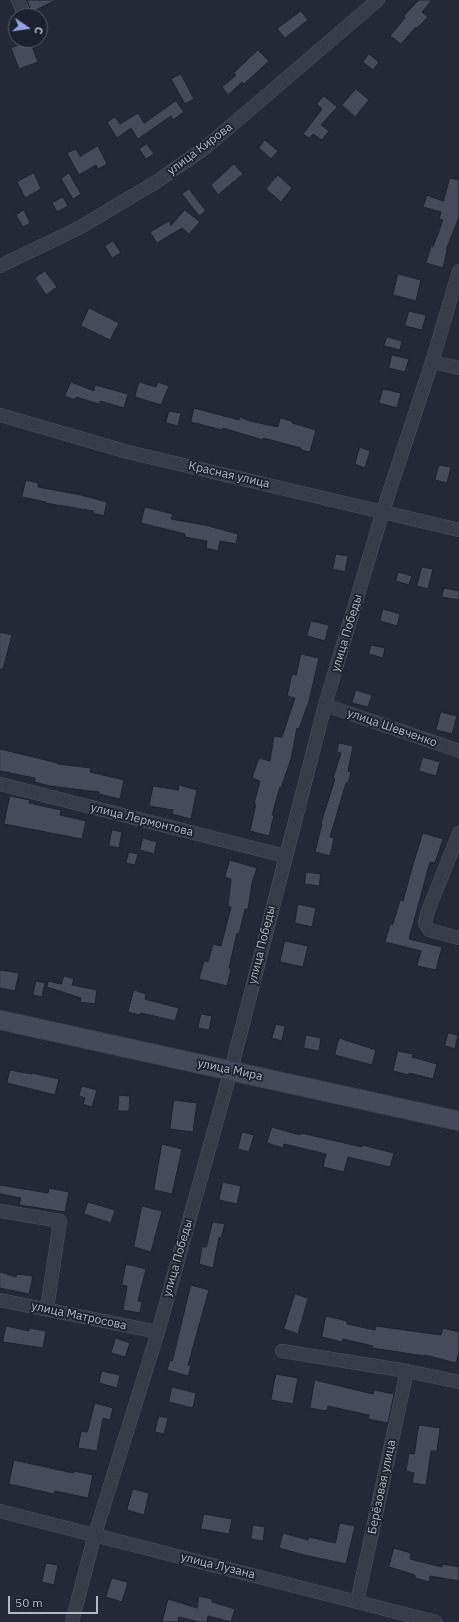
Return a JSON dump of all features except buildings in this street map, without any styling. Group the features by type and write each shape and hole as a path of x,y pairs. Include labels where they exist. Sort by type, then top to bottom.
{"main road":[{"name":"улица Мира","path":"0,1020 459,1121"}],"street":[{"name":"улица Кирова","path":"0,266 79,228 156,182 206,147 378,0"},
{"name":"улица Победы","path":"72,1622 95,1534 158,1332 231,1070 325,705 382,511 432,362 459,270"},
{"path":"432,362 459,368"},
{"name":"Красная улица","path":"0,415 128,452 459,530"},
{"name":"улица Шевченко","path":"325,705 459,751"},
{"name":"улица Лермонтова","path":"0,784 285,856"},
{"path":"459,833 424,923 429,930 459,938"},
{"path":"0,1211 60,1221 47,1309"},
{"name":"улица Матросова","path":"0,1300 158,1332"},
{"path":"282,1351 459,1382"},
{"name":"Берёзовая улица","path":"357,1602 407,1372"},
{"name":"улица Лузана","path":"0,1511 436,1622"}]}
